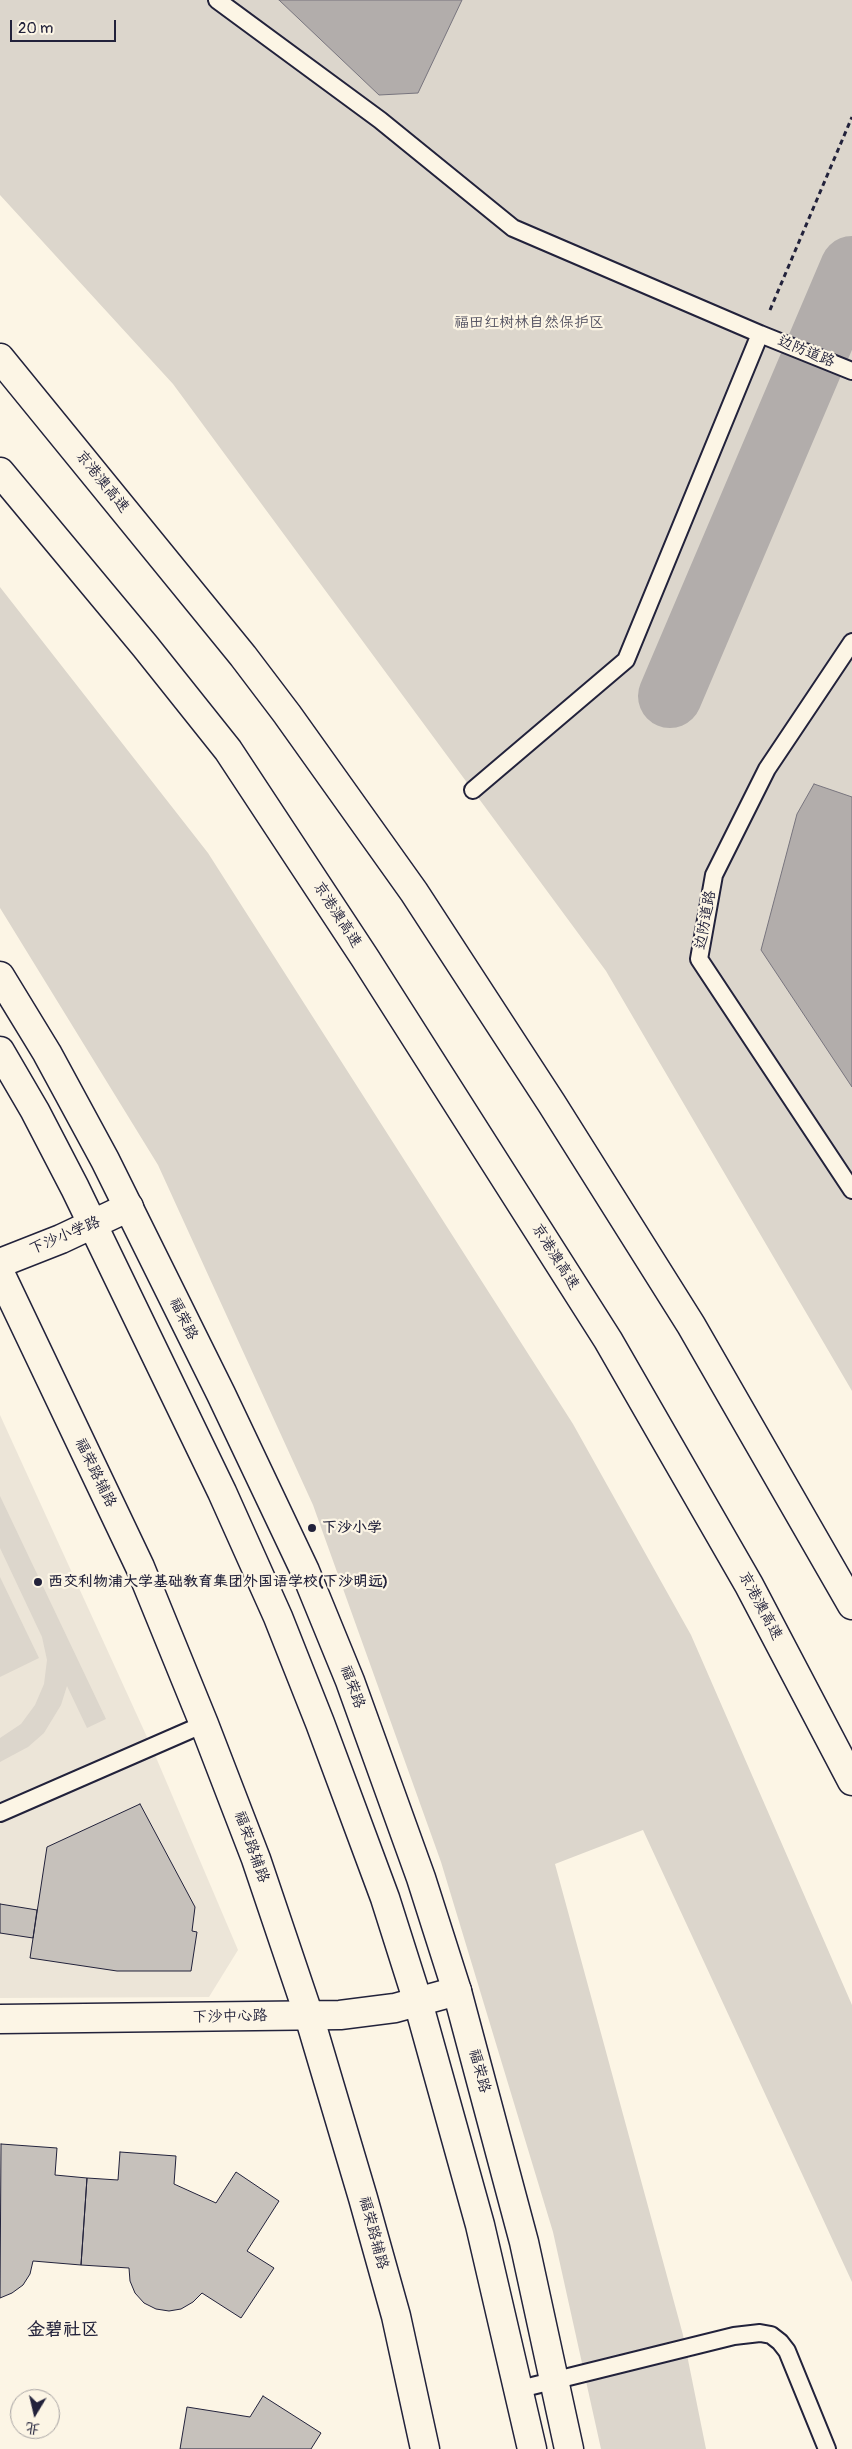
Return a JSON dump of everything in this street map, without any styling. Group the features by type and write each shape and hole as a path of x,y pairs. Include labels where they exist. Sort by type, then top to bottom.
{"main road":[{"name":"京港澳高速","path":"0,358 204,607 287,714 414,892 552,1104 691,1325 852,1606"},
{"name":"京港澳高速","path":"0,472 145,646 228,750 365,958 608,1340 749,1585 852,1781"},
{"name":"福荣路","path":"0,976 47,1053 129,1207 225,1402 330,1629 402,1824 457,1991 524,2242 569,2449"},
{"path":"0,1051 35,1111 93,1225 222,1492 278,1617 320,1723 385,1898 418,2002 480,2225 520,2389 532,2449"},
{"name":"下沙小学路","path":"0,1263 93,1225 129,1207"},
{"name":"福荣路辅路","path":"0,1273 140,1567 204,1724 256,1859 309,2016 396,2316 425,2449"},
{"name":"下沙中心路","path":"0,2019 309,2016 369,2012 418,2002 457,1991"}],"lane":[{"name":"边防道路","path":"217,0 380,120 513,228 852,371"},
{"path":"473,790 626,660 762,334"},
{"name":"边防道路","path":"852,642 767,769 714,875 699,959 852,1190"},
{"path":"0,1813 204,1724"},
{"path":"520,2389 734,2336 760,2333 771,2335 787,2351 827,2449"}],"path":[{"path":"762,334 852,117"}],"shaded area":[{"path":"279,0 462,0 418,93 379,95"},
{"path":"814,784 852,797 852,1087 761,950 797,814"},
{"name":"西交利物浦大学基础教育集团外国语学校(下沙明远)","path":"0,1415 152,1748 238,1950 209,1997 0,1998"}],"green space":[{"name":"福田红树林自然保护区","path":"0,0 852,0 852,1391 606,971 173,384 0,195"},
{"path":"0,587 208,853 573,1424 691,1635 852,2005 852,2282 643,1830 555,1864 683,2335 706,2449 601,2449 553,2232 441,1862 313,1505 158,1165 0,908"},
{"path":"0,1496 106,1719 87,1728 67,1686 61,1705 44,1733 28,1747 0,1762 0,1738 21,1724 35,1705 44,1684 47,1660 42,1637 0,1548"},
{"path":"0,1577 39,1658 0,1677"}],"building":[{"path":"140,1804 195,1907 192,1931 197,1932 191,1971 117,1971 30,1958 47,1847"},
{"path":"0,1904 37,1910 33,1938 0,1933"},
{"path":"1,2144 57,2148 55,2175 87,2178 81,2265 33,2261 30,2274 23,2285 12,2293 0,2298"},
{"path":"120,2152 176,2156 174,2184 216,2203 236,2172 279,2201 247,2251 274,2268 241,2318 202,2293 193,2302 181,2309 169,2311 156,2309 144,2303 135,2293 130,2281 129,2268 81,2265 87,2178 118,2180"},
{"path":"263,2396 321,2433 311,2449 180,2449 187,2407 250,2417"}],"waterway":[{"path":"670,696 852,268"}],"place":[{"name":"下沙小学","path":"312,1528"},
{"name":"西交利物浦大学基础教育集团外国语学校(下沙明远)","path":"38,1582"}],"district":[{"name":"金碧社区","path":"63,2330"}]}
